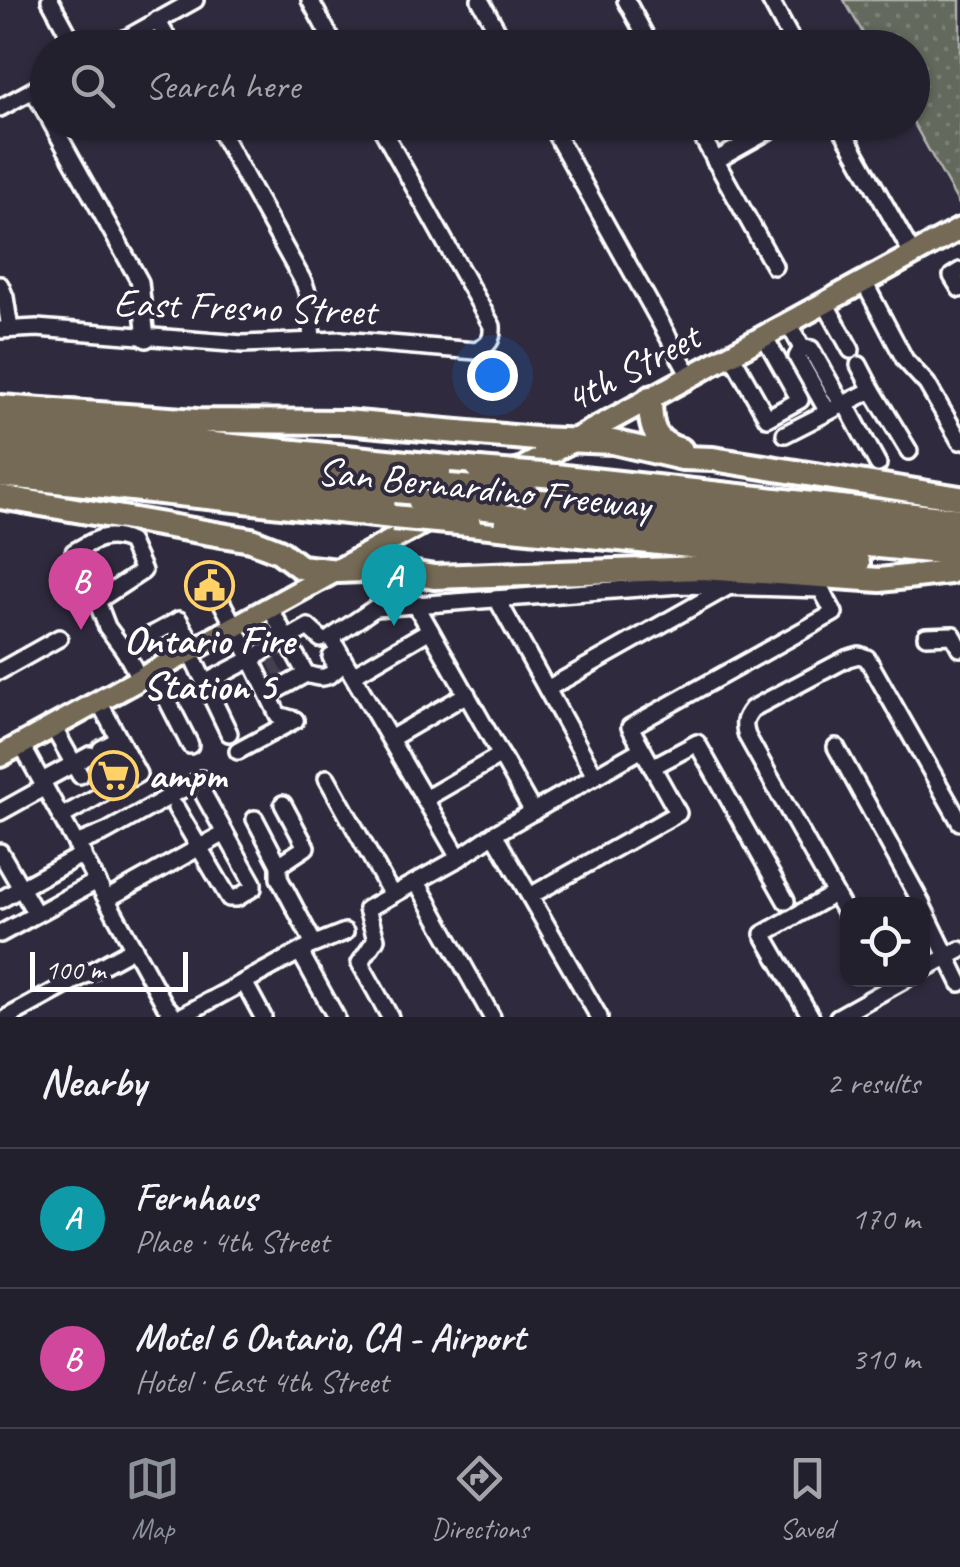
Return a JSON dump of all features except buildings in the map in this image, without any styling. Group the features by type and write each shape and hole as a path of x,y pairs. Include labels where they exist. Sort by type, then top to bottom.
{"highway":[{"path":"650,398 650,425 662,443 713,460"},
{"path":"0,408 177,420 345,422 613,442 670,456 960,498"},
{"name":"San Bernardino Freeway","path":"0,423 555,476 960,520"},
{"path":"0,441 960,536"},
{"path":"0,458 496,509 957,566"},
{"name":"San Bernardino Freeway","path":"0,475 392,517 957,566"},
{"path":"0,497 250,540 284,554 300,567 338,571 387,570 454,578 703,568 880,580 957,566"}],"main road":[{"name":"4th Street","path":"0,756 960,229"}],"street":[{"path":"50,0 66,30"},
{"path":"140,30 195,0"},
{"path":"310,0 326,30"},
{"path":"480,0 496,30"},
{"path":"626,0 642,30"},
{"path":"770,0 786,30"},
{"path":"158,20 163,30"},
{"path":"0,108 30,92"},
{"path":"61,140 140,282 146,339"},
{"path":"225,140 304,284 310,298 312,340"},
{"name":"East Fresno Street","path":"5,329 37,328 242,344 312,340 476,351 492,338 492,326 388,140"},
{"path":"558,140 690,376"},
{"path":"704,140 774,266"},
{"path":"715,161 752,140"},
{"path":"848,140 913,254"},
{"path":"960,272 952,276 960,289"},
{"path":"864,282 905,360 927,384 960,440"},
{"path":"0,286 6,297 5,329"},
{"path":"825,303 909,451"},
{"path":"788,324 802,348 797,357 839,406 878,464"},
{"path":"732,354 767,418 800,400 764,336"},
{"path":"785,434 872,390"},
{"path":"74,552 100,536 119,536 130,542 143,571 97,600 107,627 147,676 190,745"},
{"path":"459,858 331,638 375,608 680,585 821,589 834,613 630,728 678,812 530,896"},
{"path":"547,689 730,586"},
{"path":"219,597 235,627 268,669 286,717 238,751"},
{"path":"497,599 595,776"},
{"path":"416,605 534,812"},
{"path":"270,608 296,657 320,679 337,670 331,657"},
{"path":"124,650 179,620 229,734"},
{"path":"206,683 268,669 296,657 308,626 320,639"},
{"path":"353,676 430,630"},
{"path":"926,636 952,635 960,648"},
{"path":"0,671 60,638"},
{"path":"268,669 296,657"},
{"path":"268,669 296,657"},
{"path":"840,904 747,736 746,717 752,709 848,658 867,658 960,822"},
{"path":"390,739 466,694"},
{"path":"0,812 44,784 138,774 98,702"},
{"path":"53,726 84,781"},
{"path":"62,817 96,752 119,739"},
{"path":"652,767 697,742 786,902"},
{"path":"21,744 165,1005 178,1017 307,948 346,932"},
{"path":"836,748 918,897"},
{"path":"390,1017 360,964 376,939 366,909 642,749"},
{"path":"425,799 501,755"},
{"path":"327,778 392,895"},
{"path":"0,900 106,832 202,787 254,883 253,888 230,898 176,808"},
{"path":"279,866 306,847 283,804"},
{"path":"255,819 279,866 279,878 336,1017"},
{"path":"107,899 226,833"},
{"path":"494,834 599,1017"},
{"path":"0,852 36,914"},
{"path":"0,934 98,882"},
{"path":"416,882 492,1017"},
{"path":"811,1017 763,934 834,894"},
{"path":"930,918 953,954 960,983"},
{"path":"8,1017 134,948"},
{"path":"930,966 953,954"},
{"path":"244,982 264,1017"},
{"path":"838,1017 882,987"}],"green space":[{"path":"844,0 960,0 960,206 923,140 930,140 930,30 861,30"}],"tunnel":[{"path":"269,665 277,661"},
{"path":"276,678 284,673"}],"place":[{"name":"Ontario Fire Station 5","path":"209,585"},
{"name":"Fernhaus","path":"394,626"},
{"name":"Motel 6 Ontario, CA - Airport","path":"81,630"},
{"name":"ampm","path":"113,775"}]}
